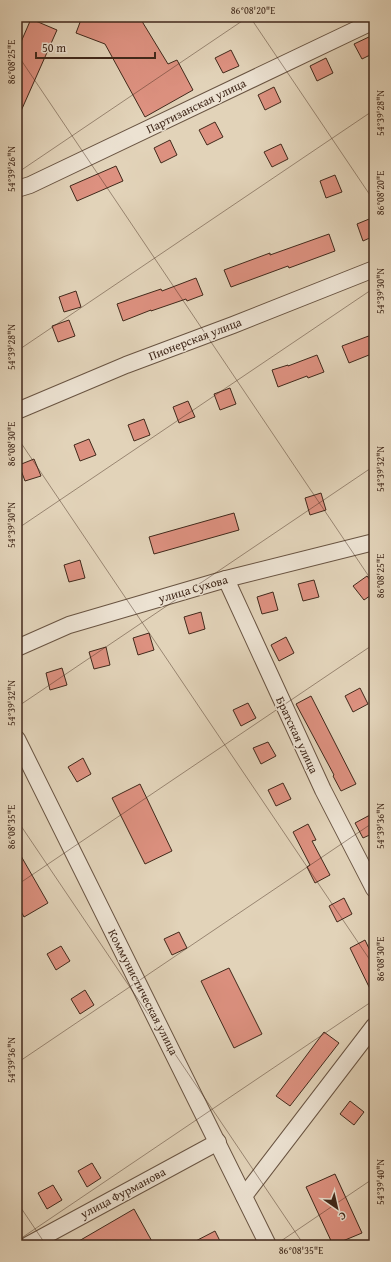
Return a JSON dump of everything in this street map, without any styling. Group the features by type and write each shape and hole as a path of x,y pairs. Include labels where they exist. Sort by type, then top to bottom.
{"street":[{"name":"Партизанская улица","path":"17,189 30,185 374,21"},
{"name":"Пионерская улица","path":"17,411 126,365 374,269"},
{"name":"улица Сухова","path":"17,648 69,625 226,579 374,542"},
{"name":"Братская улица","path":"226,579 323,790 374,889"},
{"name":"Коммунистическая улица","path":"17,739 268,1245"},
{"path":"244,1196 374,1026"},
{"name":"улица Фурманова","path":"28,1245 218,1142"}],"building":[{"path":"82,17 141,17 143,23 168,64 177,60 193,90 145,117 105,44 76,33"},
{"path":"31,19 57,30 17,120 17,51"},
{"path":"371,36 374,43 374,53 362,59 354,44"},
{"path":"231,50 239,66 223,73 215,58"},
{"path":"326,58 333,73 317,81 310,66"},
{"path":"274,87 281,102 265,110 258,95"},
{"path":"215,122 223,137 207,145 199,130"},
{"path":"170,140 177,155 161,163 154,148"},
{"path":"281,144 288,159 272,167 264,152"},
{"path":"116,166 123,181 77,201 70,186"},
{"path":"335,175 342,192 326,198 320,181"},
{"path":"374,217 374,236 363,241 357,224"},
{"path":"329,234 335,251 231,287 224,270"},
{"path":"196,278 203,295 187,301 186,299 151,310 123,321 117,304 161,289 162,291"},
{"path":"76,291 81,307 64,312 59,297"},
{"path":"69,320 75,336 58,342 52,326"},
{"path":"374,334 374,353 349,363 342,346"},
{"path":"317,355 324,372 308,378 307,376 278,387 272,370 288,366"},
{"path":"230,388 236,404 220,410 214,394"},
{"path":"188,401 195,417 179,423 173,407"},
{"path":"144,419 150,435 134,441 128,425"},
{"path":"89,439 96,455 80,461 74,445"},
{"path":"34,459 41,476 25,481 19,465"},
{"path":"321,493 326,510 310,515 305,498"},
{"path":"234,513 239,530 154,554 149,537"},
{"path":"80,560 85,578 69,582 64,565"},
{"path":"367,576 374,585 374,593 364,600 353,586"},
{"path":"314,580 319,597 303,601 298,584"},
{"path":"273,592 278,610 262,614 257,597"},
{"path":"201,612 205,629 189,634 184,617"},
{"path":"149,633 154,650 138,655 133,638"},
{"path":"286,637 294,653 279,661 271,645"},
{"path":"106,647 110,665 94,669 89,652"},
{"path":"62,668 67,685 50,690 46,673"},
{"path":"360,688 368,704 353,712 345,696"},
{"path":"311,696 356,784 341,791 296,704"},
{"path":"248,703 256,718 241,726 233,710"},
{"path":"268,742 276,756 261,764 253,748"},
{"path":"83,758 91,774 77,782 68,767"},
{"path":"283,783 291,799 276,806 268,790"},
{"path":"140,784 172,851 145,864 112,798"},
{"path":"370,815 374,824 374,833 363,838 355,823"},
{"path":"308,824 316,840 312,841 330,875 315,883 307,867 310,865 293,832"},
{"path":"17,849 48,903 24,917 17,904"},
{"path":"344,898 352,914 337,922 329,906"},
{"path":"179,932 187,948 172,955 164,939"},
{"path":"365,940 374,959 374,997 350,948"},
{"path":"61,946 70,961 56,970 47,954"},
{"path":"229,968 262,1034 234,1048 201,981"},
{"path":"85,990 94,1005 80,1014 71,999"},
{"path":"324,1032 339,1043 290,1106 276,1096"},
{"path":"350,1101 364,1112 354,1125 340,1114"},
{"path":"92,1163 101,1178 87,1187 78,1171"},
{"path":"335,1174 362,1233 333,1245 306,1187"},
{"path":"53,1185 62,1200 47,1209 38,1193"},
{"path":"134,1209 154,1245 72,1245"},
{"path":"215,1231 222,1245 188,1245"}]}
